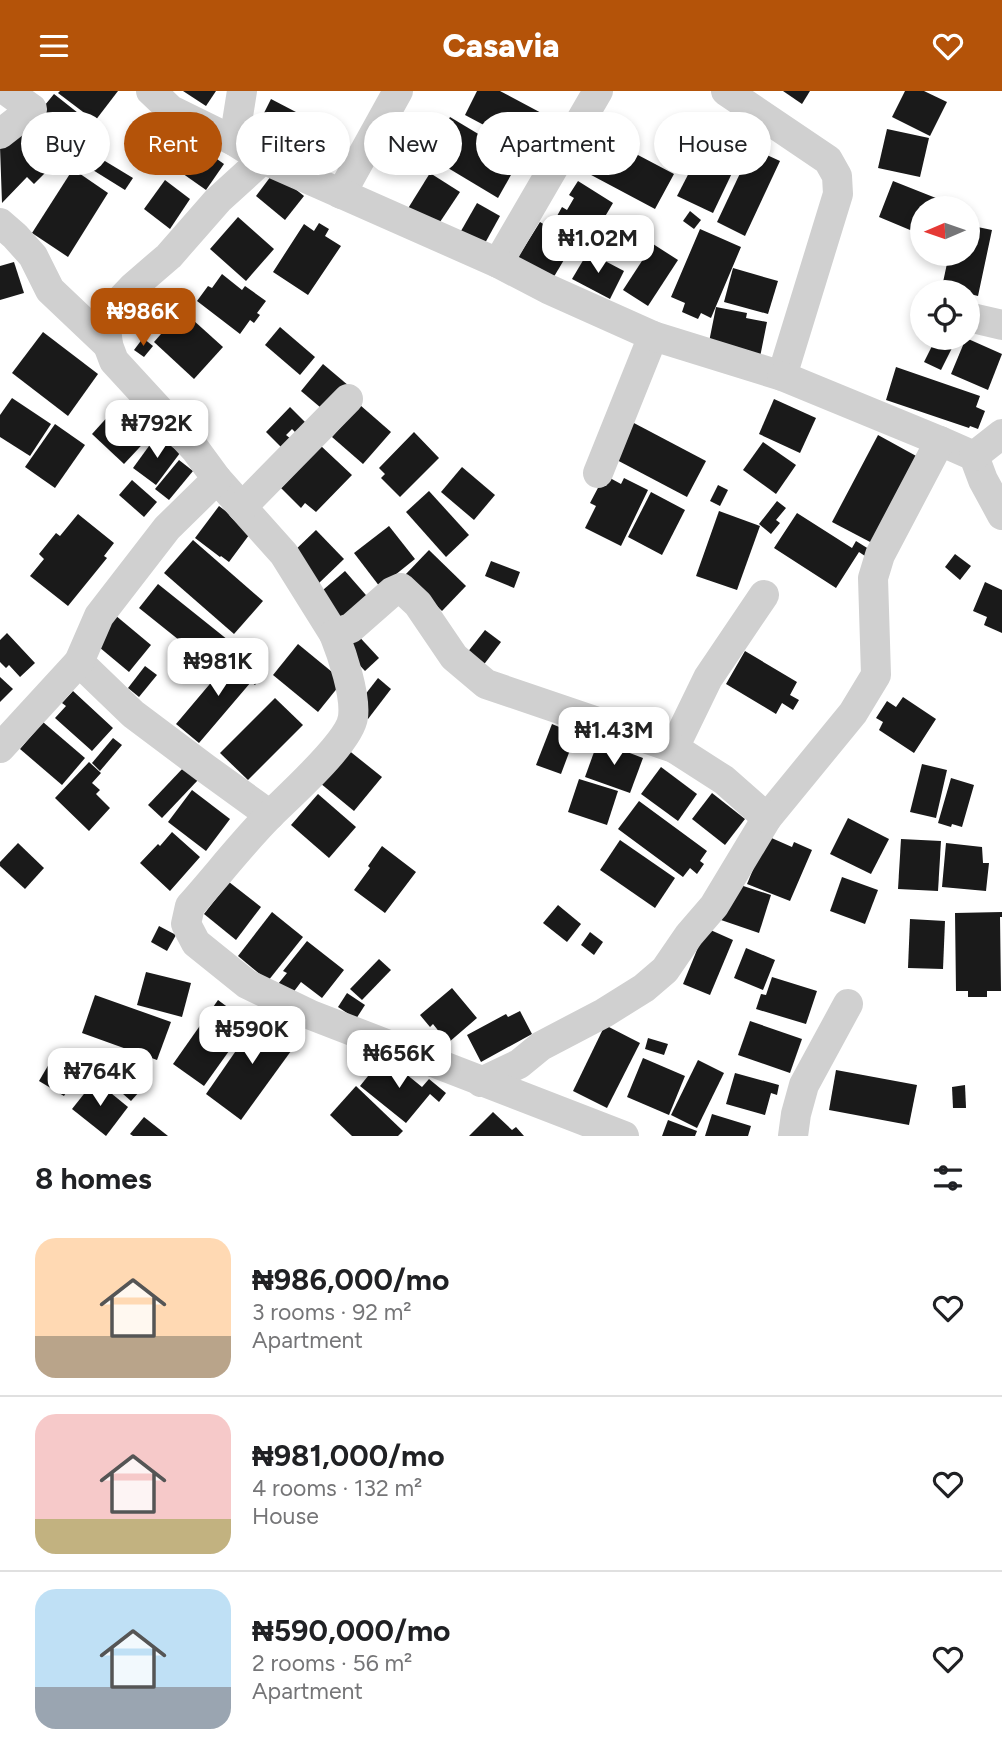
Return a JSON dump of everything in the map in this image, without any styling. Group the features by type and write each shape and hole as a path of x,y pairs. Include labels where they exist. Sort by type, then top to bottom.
{"street":[{"path":"0,134 32,109 7,91"},
{"path":"151,91 171,110 234,141 242,91"},
{"path":"341,194 398,91"},
{"path":"498,263 598,91"},
{"path":"726,91 828,160 837,176 838,194 782,376"},
{"path":"245,175 218,200 169,256 114,307 106,328 108,345 114,361 195,449 217,479 284,554 334,634 346,664 353,716 348,731 190,907 186,924 196,943 247,984 311,1015 624,1136"},
{"path":"299,175 498,263 548,289 653,336 782,376 974,456 983,480 1002,515"},
{"path":"0,223 33,256 50,290 108,345"},
{"path":"980,320 1002,325"},
{"path":"598,473 653,336"},
{"path":"242,507 348,399"},
{"path":"974,456 1002,434"},
{"path":"481,1082 519,1064 541,1046 604,1013 644,988 665,970 713,906 767,818 853,713 876,675 873,578 880,555 940,441"},
{"path":"0,748 79,662 99,616 167,528 217,479"},
{"path":"334,634 351,628 392,592 401,588 418,604 454,657 486,684 674,748 724,780 767,818"},
{"path":"674,748 708,678 764,595"},
{"path":"79,662 133,714 271,815"},
{"path":"793,1136 804,1085 848,1004"}],"building":[{"path":"118,91 102,112 83,112 58,93"},
{"path":"183,91 216,91 206,106"},
{"path":"477,91 500,91 539,112 476,112 476,121 465,115"},
{"path":"783,91 810,91 802,104"},
{"path":"905,91 924,91 947,102 930,136 892,117"},
{"path":"54,94 77,112 39,112"},
{"path":"271,99 296,112 264,112"},
{"path":"462,124 476,133 476,175 511,175 498,198 460,175 462,175"},
{"path":"21,125 21,175 43,175 34,184 27,177 2,203 0,147"},
{"path":"887,129 929,138 920,177 878,168"},
{"path":"640,156 654,163 654,175 673,175 655,209 591,175 640,175"},
{"path":"771,157 780,161 745,236 717,222 739,175 771,175"},
{"path":"110,164 133,178 125,190 101,175 110,175"},
{"path":"69,175 82,175 108,193 68,257 32,233"},
{"path":"185,175 216,175 206,190"},
{"path":"272,175 278,175 304,196 285,220 256,196"},
{"path":"429,175 433,175 460,192 436,228 407,210"},
{"path":"688,175 731,175 713,213 677,196"},
{"path":"165,180 190,199 170,229 144,209"},
{"path":"578,181 613,203 593,237 557,216 562,207 567,210 574,198 569,195"},
{"path":"893,181 931,196 910,196 910,230 879,217"},
{"path":"477,203 500,216 484,245 461,231"},
{"path":"690,211 701,220 694,229 683,221"},
{"path":"238,217 274,249 246,281 210,249"},
{"path":"540,222 574,243 552,280 515,262"},
{"path":"319,223 329,229 325,236 341,246 308,295 273,272 304,224 314,231"},
{"path":"980,228 992,230 980,287 980,280 943,280 946,266 980,266"},
{"path":"700,229 741,247 711,318 701,313 698,319 682,312 685,303 671,297"},
{"path":"653,244 678,260 648,306 623,290"},
{"path":"588,252 624,271 610,299 572,279"},
{"path":"14,262 24,293 0,300 0,266"},
{"path":"733,268 778,281 768,314 724,302"},
{"path":"222,274 242,290 245,286 266,301 257,313 260,315 254,323 250,320 240,334 197,301 208,286 212,288"},
{"path":"716,307 747,313 746,318 767,322 760,357 708,347"},
{"path":"182,310 223,347 194,379 154,342"},
{"path":"280,327 315,357 300,375 265,345"},
{"path":"43,332 98,374 68,416 12,373"},
{"path":"143,338 153,346 144,357 134,350"},
{"path":"980,344 1002,354 988,390 951,374 961,350 980,350"},
{"path":"930,350 951,350 941,370 924,362"},
{"path":"323,364 349,386 327,413 301,391"},
{"path":"896,367 980,396 976,407 985,411 978,429 886,400"},
{"path":"12,398 51,424 30,456 0,437 0,415"},
{"path":"774,399 816,418 800,453 759,434"},
{"path":"121,402 153,433 124,464 92,434"},
{"path":"360,405 391,432 363,464 332,437"},
{"path":"290,407 306,423 296,433 292,429 286,435 291,439 282,448 266,432"},
{"path":"632,422 706,461 687,497 613,458"},
{"path":"55,424 85,445 55,488 25,467"},
{"path":"414,432 439,458 400,497 381,478 385,474 379,468"},
{"path":"157,435 180,453 156,485 133,468"},
{"path":"878,435 918,457 872,543 832,522"},
{"path":"763,442 796,465 776,494 743,470"},
{"path":"321,446 352,475 316,512 305,503 301,508 281,488"},
{"path":"179,460 193,471 169,500 155,489"},
{"path":"462,467 495,495 474,520 441,492"},
{"path":"610,478 621,484 624,478 648,490 621,546 585,528 596,506 590,503 600,484 606,486"},
{"path":"132,480 157,502 144,517 119,495"},
{"path":"718,485 728,490 720,506 710,501"},
{"path":"429,491 469,535 446,557 406,512"},
{"path":"651,492 685,510 662,555 628,537"},
{"path":"777,501 786,508 776,520 780,523 771,534 759,524"},
{"path":"219,506 252,531 229,562 195,538"},
{"path":"719,511 760,526 737,590 696,576"},
{"path":"797,513 852,548 856,541 872,551 868,558 859,552 836,588 774,548"},
{"path":"78,514 114,543 104,556 107,558 68,606 30,576 44,559 39,554 56,533 60,536"},
{"path":"389,526 415,559 380,587 354,553"},
{"path":"316,530 344,559 318,584 291,554"},
{"path":"193,540 263,601 234,634 164,573"},
{"path":"429,550 466,586 442,611 405,575"},
{"path":"955,554 971,566 960,580 945,567"},
{"path":"491,561 520,572 514,588 485,576"},
{"path":"345,571 372,602 343,628 316,596"},
{"path":"985,582 1002,590 1002,633 984,625 987,617 973,611"},
{"path":"158,584 228,640 209,664 139,608"},
{"path":"115,615 151,645 129,672 93,642"},
{"path":"353,630 379,658 365,671 339,643"},
{"path":"485,630 501,642 479,671 463,658"},
{"path":"7,633 35,663 20,677 9,665 6,668 0,662 0,640"},
{"path":"298,644 343,681 318,712 273,675"},
{"path":"745,651 797,682 790,695 799,700 793,710 782,703 776,714 726,684"},
{"path":"236,653 262,676 255,685 251,682 199,743 176,724"},
{"path":"145,666 157,675 139,697 128,688"},
{"path":"0,677 13,689 0,702"},
{"path":"378,678 391,689 368,719 354,709"},
{"path":"73,691 113,728 92,751 55,718 66,706 62,703"},
{"path":"903,697 936,719 914,753 879,730 883,722 876,718 887,701 896,707"},
{"path":"275,698 303,725 248,780 220,753"},
{"path":"43,722 85,758 62,785 20,749"},
{"path":"552,724 576,734 561,774 536,765"},
{"path":"113,738 122,745 100,771 92,763"},
{"path":"598,741 643,758 630,793 585,777"},
{"path":"347,749 382,777 354,811 320,783"},
{"path":"89,762 101,773 92,783 100,790 96,794 110,808 89,831 55,798"},
{"path":"922,764 947,770 936,818 910,812"},
{"path":"184,767 198,780 162,818 148,805"},
{"path":"661,767 697,794 678,821 641,794"},
{"path":"951,778 974,785 962,827 938,823"},
{"path":"579,779 618,791 607,825 568,812"},
{"path":"192,790 230,819 206,851 168,822"},
{"path":"712,793 745,819 725,845 692,819"},
{"path":"318,794 356,827 329,858 291,825"},
{"path":"639,801 707,851 700,861 704,864 697,874 690,868 683,877 618,829"},
{"path":"848,818 889,839 871,874 830,854"},
{"path":"172,832 200,857 170,891 140,863"},
{"path":"767,836 792,847 794,842 812,850 790,901 747,884"},
{"path":"901,839 941,841 938,891 898,889"},
{"path":"620,840 675,878 655,908 600,870"},
{"path":"18,843 44,868 25,889 0,866 0,862"},
{"path":"946,843 982,847 983,863 989,863 986,891 942,887"},
{"path":"382,846 416,872 385,913 354,890"},
{"path":"842,877 878,890 865,924 830,911"},
{"path":"229,882 261,907 236,940 204,914"},
{"path":"734,883 771,895 759,933 721,920"},
{"path":"558,905 581,924 567,942 543,923"},
{"path":"272,912 303,937 268,981 238,956"},
{"path":"1002,912 1001,991 987,991 987,997 968,997 968,991 956,991 955,913"},
{"path":"910,919 945,921 943,969 908,968"},
{"path":"159,926 176,935 167,951 151,942"},
{"path":"706,928 733,940 710,995 683,984"},
{"path":"590,932 603,942 594,955 581,945"},
{"path":"307,941 344,970 322,998 301,982 292,994 278,984 287,973 283,971"},
{"path":"746,948 775,960 763,990 734,978"},
{"path":"379,959 391,970 362,1000 350,989"},
{"path":"146,972 191,983 182,1017 137,1005"},
{"path":"772,977 817,991 806,1024 756,1009 761,994 766,995"},
{"path":"452,988 477,1018 448,1043 433,1024 430,1027 420,1015"},
{"path":"347,993 365,1005 356,1019 338,1007"},
{"path":"95,995 171,1022 157,1060 82,1033"},
{"path":"218,1000 249,1023 204,1086 173,1064"},
{"path":"520,1011 532,1034 481,1062 467,1035 506,1014 508,1017"},
{"path":"262,1013 299,1040 241,1120 206,1094"},
{"path":"750,1021 802,1039 790,1073 738,1055"},
{"path":"605,1025 640,1043 607,1108 573,1091"},
{"path":"648,1038 668,1044 664,1055 645,1049"},
{"path":"56,1052 81,1067 64,1096 39,1081"},
{"path":"384,1056 422,1087 429,1079 446,1093 439,1102 430,1094 406,1123 360,1086"},
{"path":"643,1058 685,1076 669,1115 627,1097"},
{"path":"698,1060 724,1073 697,1128 671,1115"},
{"path":"132,1066 149,1081 131,1101 114,1086"},
{"path":"836,1070 917,1085 909,1125 829,1110"},
{"path":"735,1073 779,1085 777,1095 771,1093 765,1115 726,1104"},
{"path":"95,1080 128,1107 106,1136 72,1109"},
{"path":"965,1085 966,1108 953,1108 952,1087"},
{"path":"356,1086 403,1131 398,1136 352,1136 330,1115"},
{"path":"493,1112 512,1130 516,1127 524,1136 469,1136"},
{"path":"712,1114 751,1126 748,1136 705,1136"},
{"path":"144,1117 168,1136 130,1134"},
{"path":"668,1120 697,1131 695,1136 662,1136"}]}
